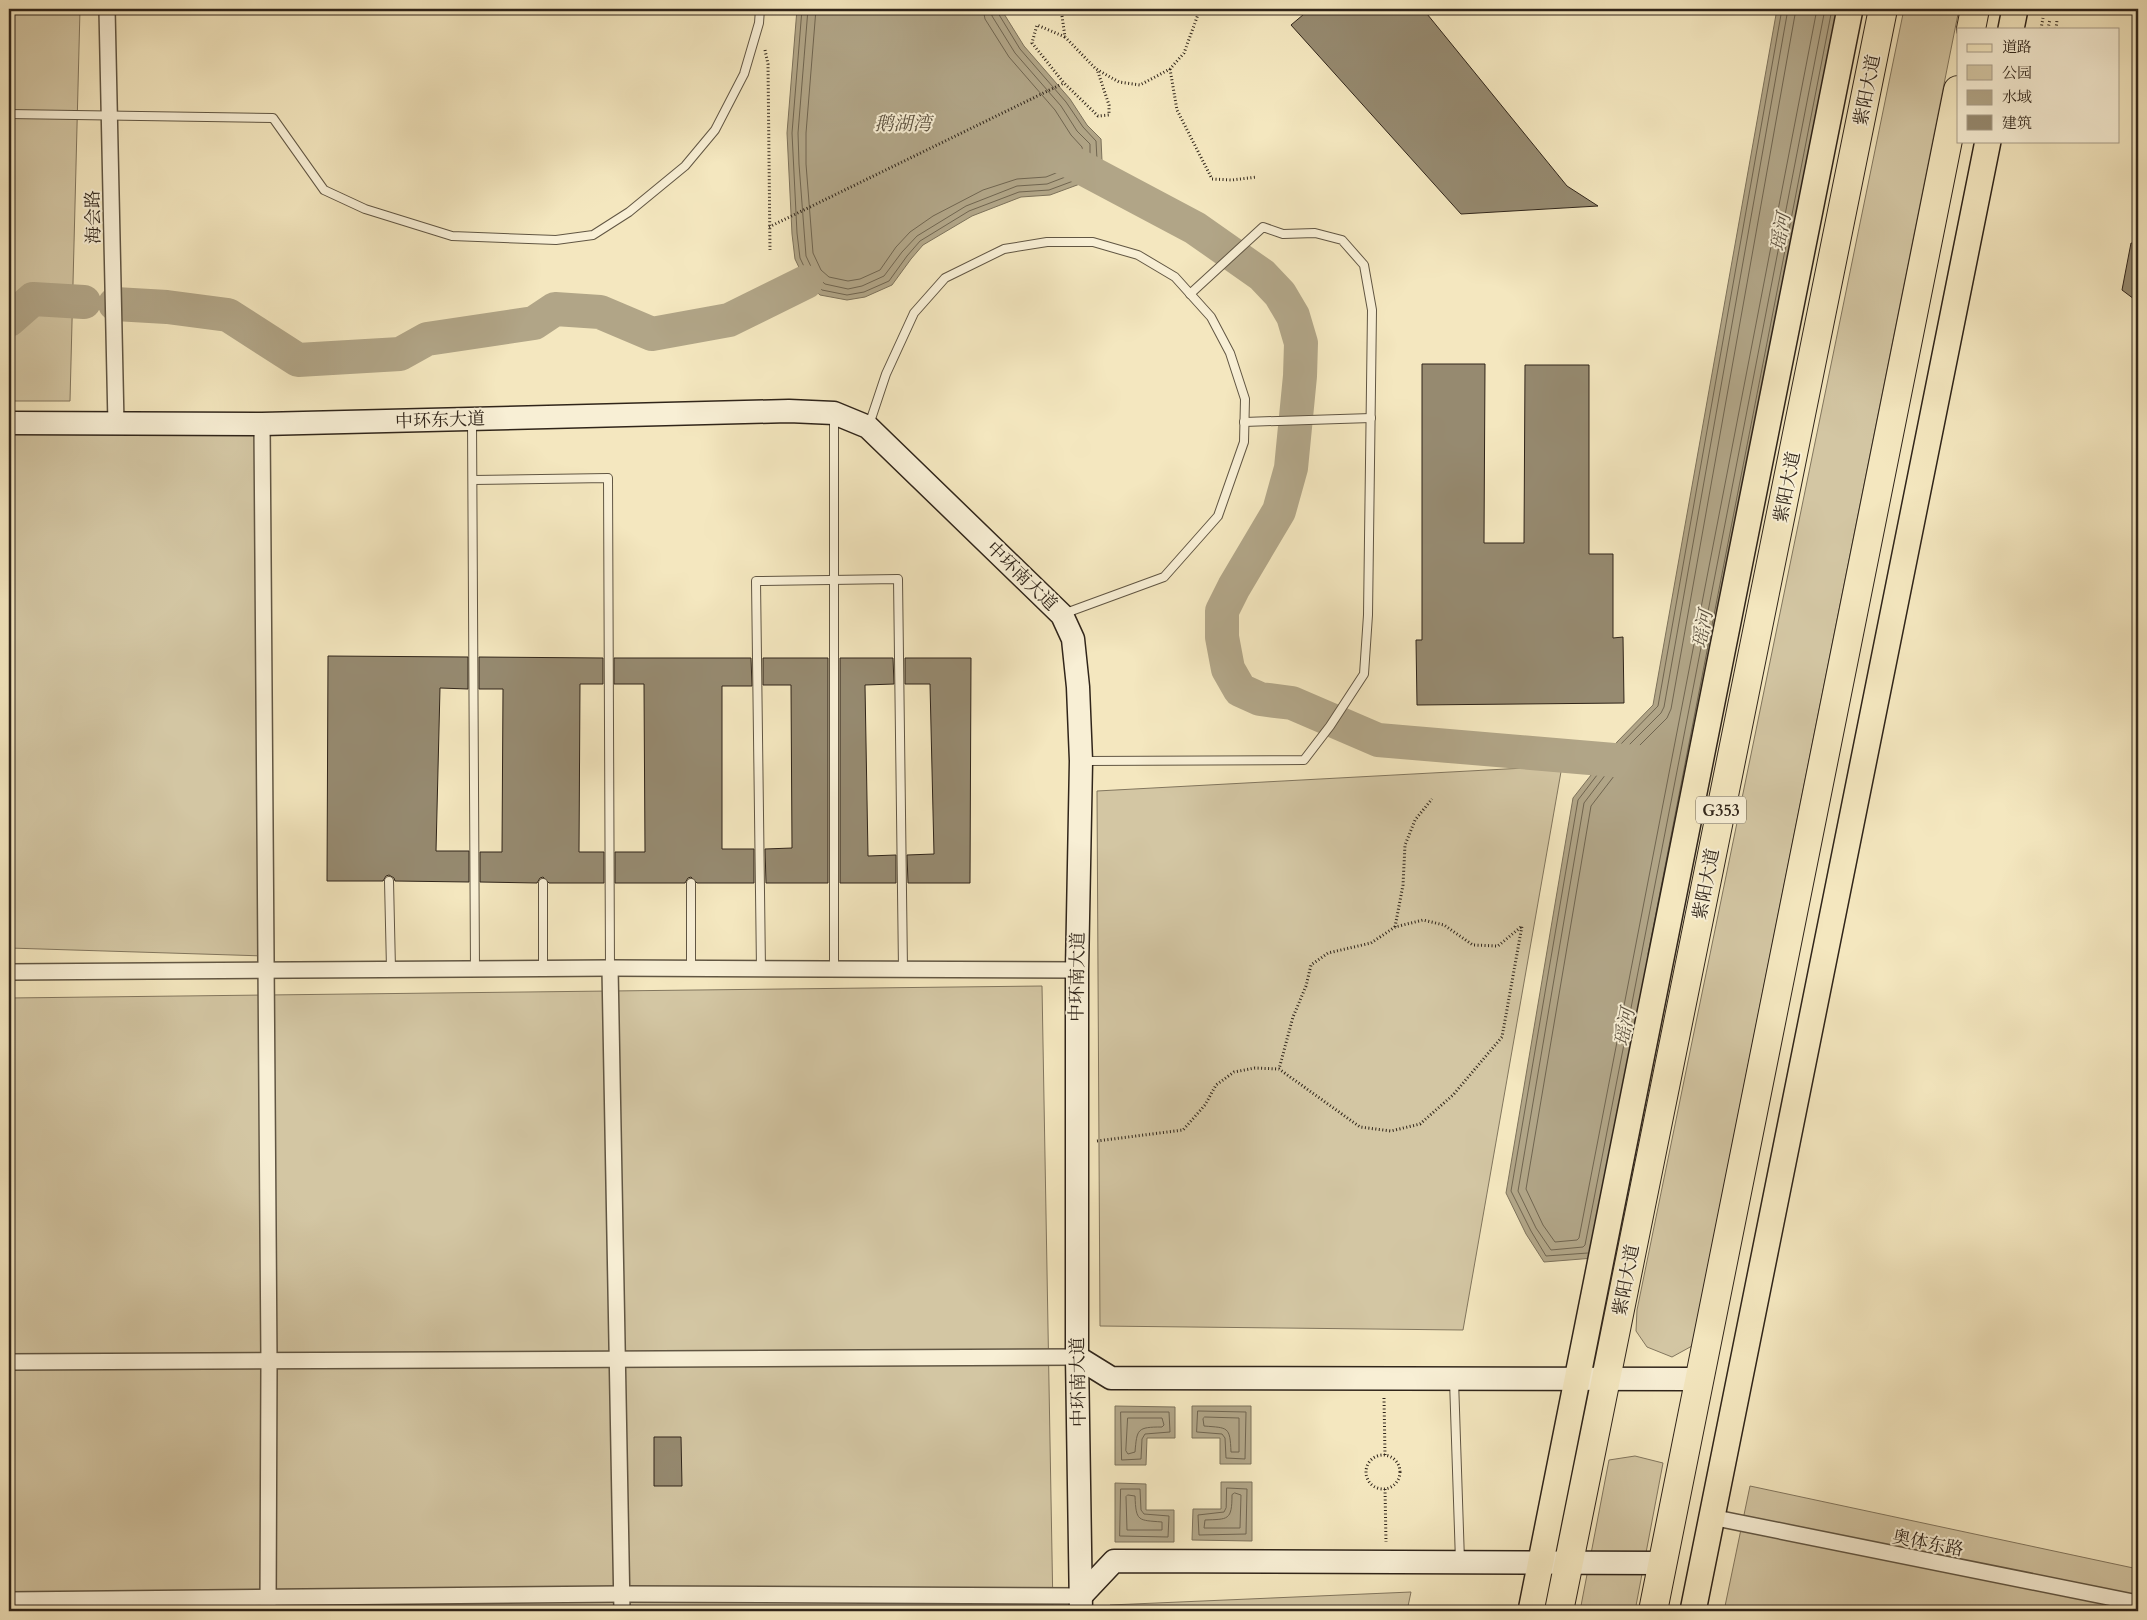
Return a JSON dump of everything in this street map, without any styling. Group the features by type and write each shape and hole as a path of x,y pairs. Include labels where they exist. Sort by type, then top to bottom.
{"highway":[{"name":"紫阳大道","path":"1559,1611 1883,9"},
{"path":"1970,28 1974,9"},
{"path":"1653,1611 1957,95"}],"main road":[{"path":"1531,1611 1850,9"},
{"path":"2011,28 2015,9"},
{"path":"1692,1611 1988,142"}],"street":[{"name":"海会路","path":"107,9 116,424"},
{"name":"中环东大道","path":"9,423 262,424 789,411 834,413 868,427"},
{"path":"262,424 269,1362 268,1605"},
{"name":"中环南大道","path":"868,427 1062,615 1073,639 1078,687 1081,761 1077,970 1077,1357 1081,1604"},
{"path":"9,972 475,968 1077,970"},
{"path":"610,968 622,1611"},
{"path":"9,1362 1077,1357 1111,1378 1700,1379"},
{"name":"奥体东路","path":"1711,1517 2138,1603"},
{"path":"9,1600 268,1605 622,1594 1081,1604 1114,1562 1663,1564"}],"lane":[{"path":"9,114 273,118 324,190 365,209 452,236 556,240 593,234 629,212 686,166 716,130 744,74 760,23 760,9"},
{"path":"1081,761 1304,760 1330,726 1364,674 1368,615 1372,310 1364,265 1342,240 1315,233 1283,234 1263,227 1190,294"},
{"path":"868,427 886,374 914,313 945,278 1004,250 1047,242 1093,242 1138,254 1175,277 1211,317 1230,352 1245,399 1244,442 1218,516 1164,577 1062,615"},
{"path":"834,413 834,969"},
{"path":"1244,422 1371,418"},
{"path":"472,419 475,968"},
{"path":"473,480 608,478 610,968"},
{"path":"762,969 756,581 898,579 903,970"},
{"path":"389,881 391,969"},
{"path":"543,882 543,968"},
{"path":"691,883 691,969"},
{"path":"1454,1379 1460,1563"}],"path":[{"path":"1061,9 1065,37"},
{"path":"1096,69 1109,104 1109,115 1098,116 1064,83 1032,44 1037,25 1065,37 1096,69 1119,82 1140,85 1170,69 1184,53 1200,9"},
{"path":"2041,28 2043,18"},
{"path":"2048,28 2050,19"},
{"path":"2056,28 2057,20"},
{"path":"760,23 768,64 770,250"},
{"path":"1170,69 1177,110 1212,179 1232,180 1257,177"},
{"path":"769,227 1064,83"},
{"path":"1395,928 1403,885 1406,844 1415,820 1432,798"},
{"path":"1077,1144 1183,1130 1205,1106 1216,1085 1234,1072 1255,1068 1279,1069 1360,1127 1391,1131 1420,1124 1453,1095 1502,1037 1522,926 1498,946 1473,945 1444,925 1423,920 1395,928 1371,943 1328,954 1311,965 1306,986 1293,1017 1279,1069"},
{"path":"1384,1379 1385,1455"},
{"path":"1385,1455 1397,1461 1401,1473 1397,1483 1385,1489 1372,1485 1366,1476 1366,1470 1371,1460 1376,1456 1385,1455"},
{"path":"1385,1489 1387,1562"}],"green space":[{"path":"9,9 80,9 70,401 9,401"},
{"path":"1904,9 1959,9 1692,1346 1672,1357 1647,1347 1636,1331 1637,1310"},
{"path":"9,423 262,424 265,956 9,948"},
{"path":"1562,766 1463,1330 1100,1326 1097,791"},
{"path":"1042,986 1053,1611 9,1611 9,998"},
{"path":"1635,1456 1663,1463 1635,1611 1580,1611 1609,1460"},
{"path":"1750,1486 2138,1569 2138,1611 1724,1611"},
{"path":"1411,1592 1407,1611 1110,1611 1110,1605"}],"water":[{"name":"鹅湖湾","path":"797,9 1001,9 1024,46 1070,99 1087,125 1101,139 1102,161 1088,181 1050,195 1021,197 972,216 923,245 892,285 865,297 847,300 820,295 806,282 795,259 792,234 787,133"},
{"name":"瑶河","path":"1777,9 1837,9 1594,1258 1544,1262 1526,1234 1506,1193 1573,798 1617,742 1653,705"},
{"path":"1115,1406 1175,1407 1175,1438 1147,1438 1146,1465 1115,1465"},
{"path":"1192,1406 1251,1406 1251,1464 1220,1464 1220,1438 1192,1438"},
{"path":"1221,1482 1252,1482 1252,1541 1192,1540 1193,1509 1221,1509"},
{"path":"1115,1483 1146,1484 1146,1510 1174,1510 1174,1542 1115,1542"}],"building":[{"path":"1310,9 1423,9 1567,186 1598,206 1461,214 1291,25"},
{"path":"2131,243 2138,244 2138,302 2122,290"},
{"path":"1422,364 1485,364 1484,543 1524,543 1525,365 1589,365 1589,554 1613,554 1613,638 1623,637 1624,703 1417,705 1416,640 1422,640"},
{"path":"328,656 468,657 468,689 440,688 436,851 469,851 469,882 395,881 389,875 383,881 327,881"},
{"path":"479,657 603,658 603,684 580,684 579,852 604,852 604,883 549,883 543,877 537,883 480,882 480,852 502,852 503,689 479,689"},
{"path":"614,658 751,658 752,686 722,686 722,849 754,849 754,883 697,883 691,877 685,883 615,883 615,852 645,852 644,684 614,684"},
{"path":"763,658 828,658 828,883 766,883 765,849 792,848 791,685 763,685"},
{"path":"840,658 893,658 894,684 865,685 868,856 896,855 896,883 840,883"},
{"path":"905,658 971,658 970,883 908,883 907,855 934,854 930,684 905,684"},
{"path":"654,1437 681,1437 682,1486 654,1486"}],"waterway":[{"path":"1052,152 1195,228 1262,275 1280,294 1293,316 1301,343 1300,376 1291,468 1279,511 1222,611 1222,637 1228,669 1240,690 1260,699 1292,703 1378,740 1649,763"},
{"path":"115,304 167,307 228,315 298,360 400,354 427,339 534,323 555,309 600,312 652,334 729,320 806,282"},
{"path":"9,320 33,299 84,302"}]}
